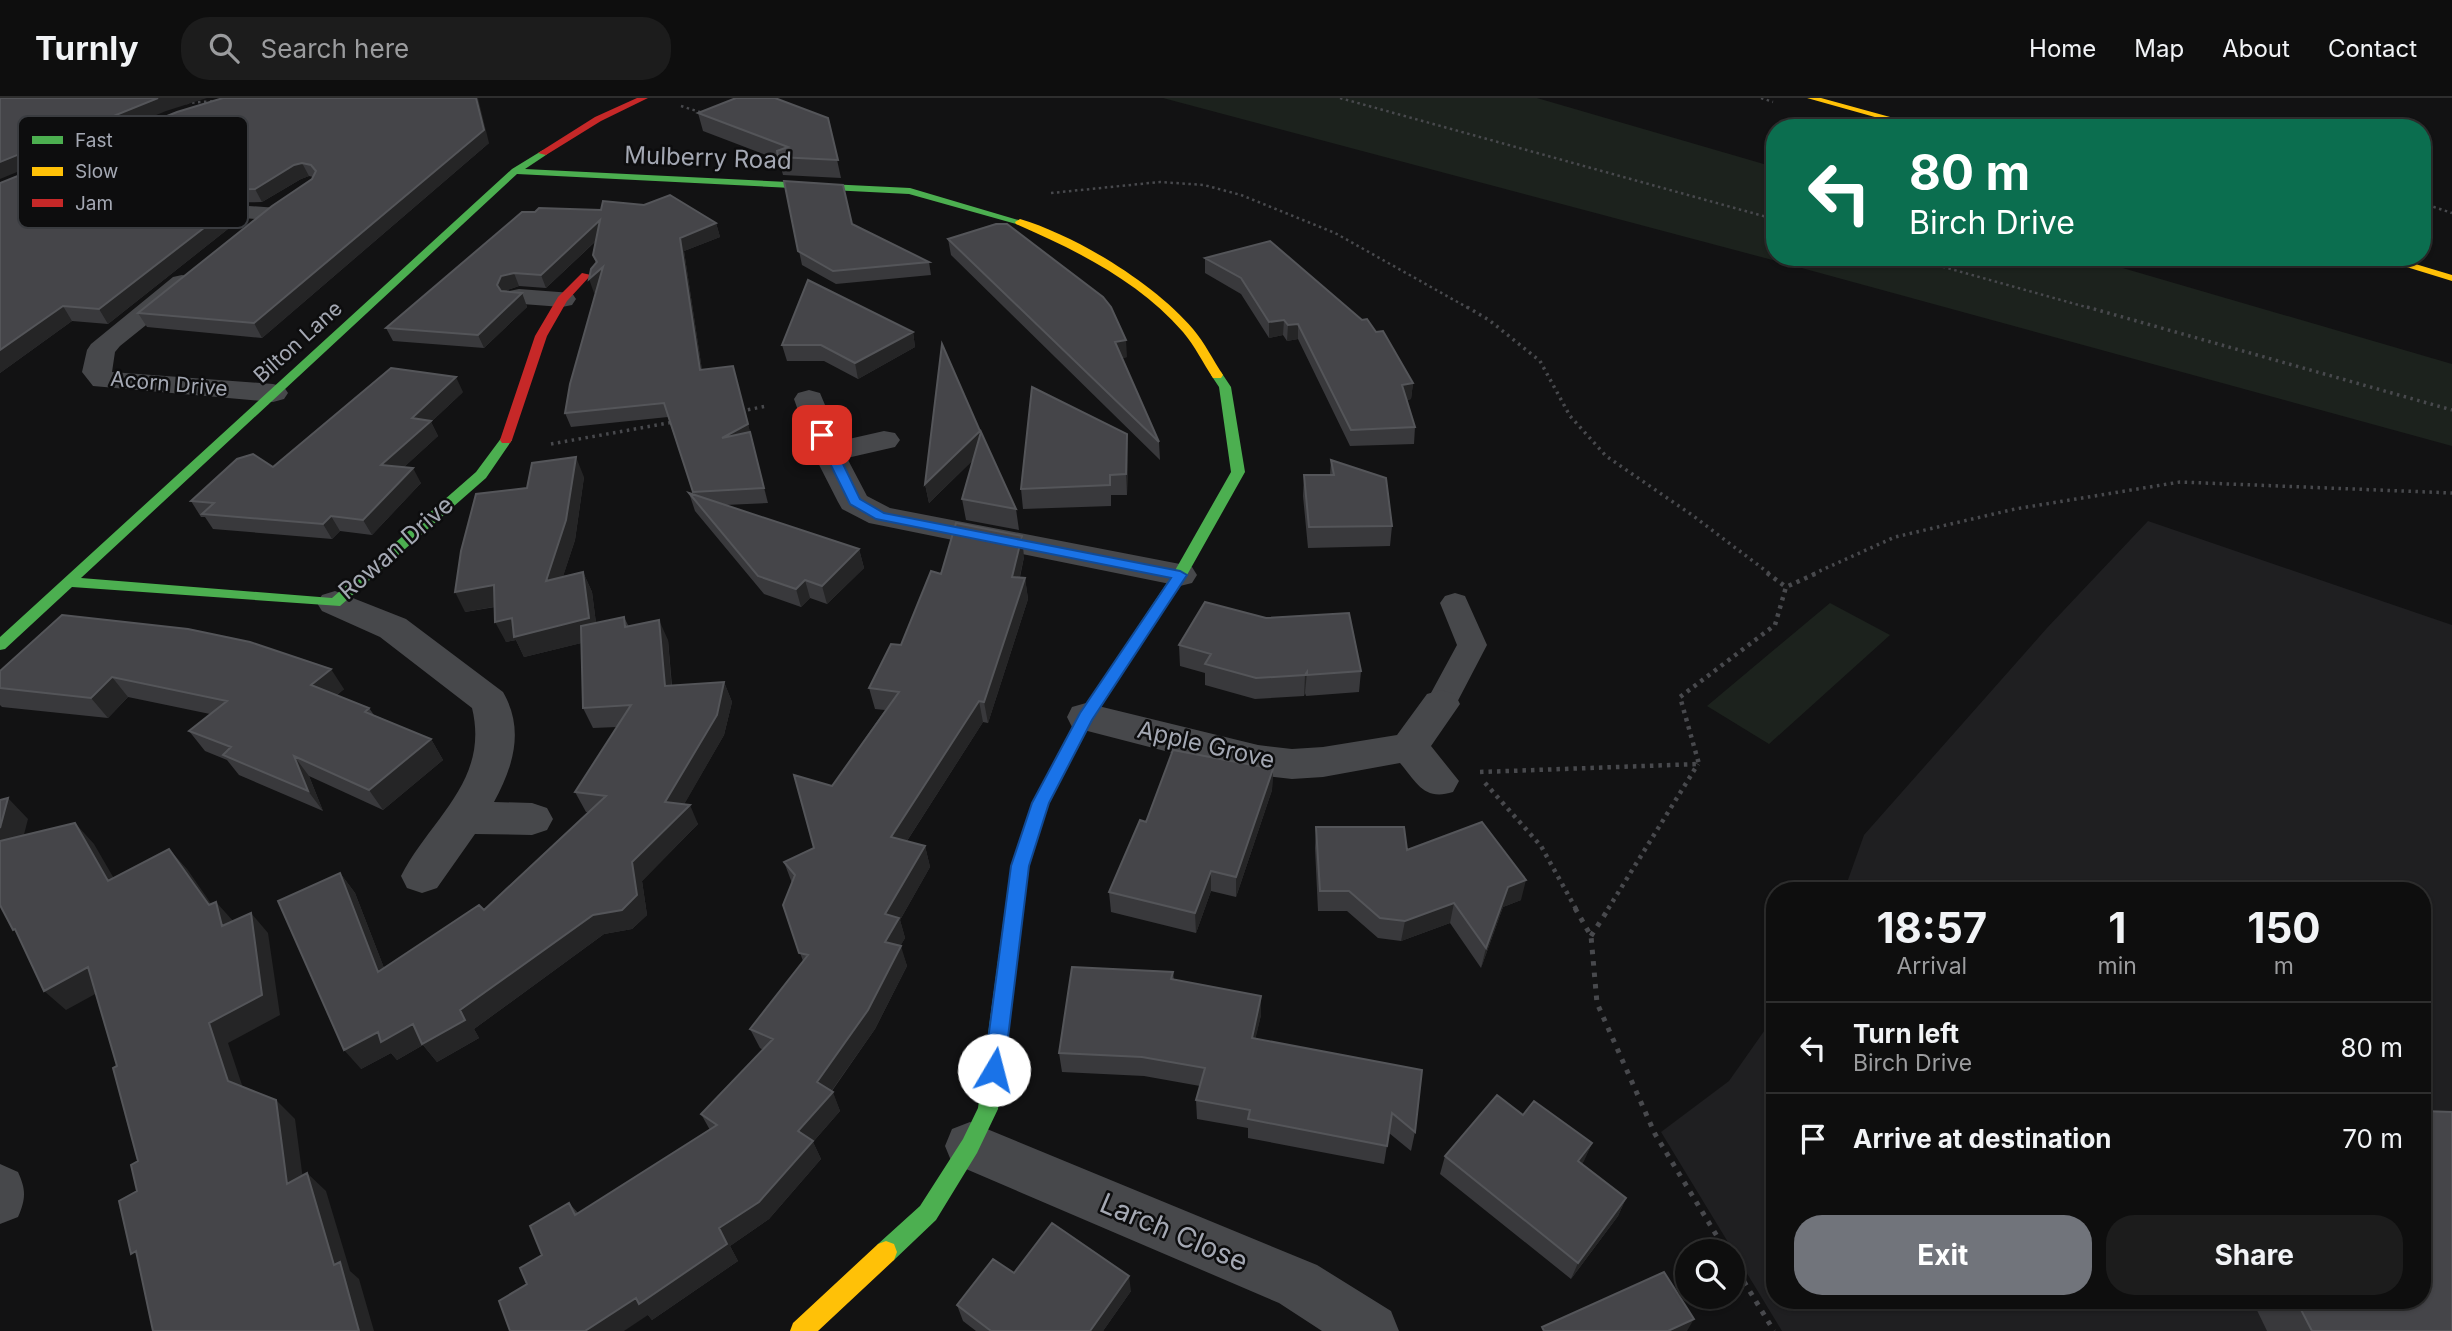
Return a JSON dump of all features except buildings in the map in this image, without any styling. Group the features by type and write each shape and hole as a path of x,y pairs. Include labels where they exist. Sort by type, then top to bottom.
{"main road":[{"name":"Bilton Lane","path":"0,645 515,171 598,119 644,98"},
{"path":"1811,98 1892,119"},
{"path":"1853,98 1917,119"},
{"name":"Mulberry Road","path":"515,171 910,191 1003,215 1067,241 1132,284 1185,327 1225,387 1238,472 1180,575 1086,717 1041,803 1020,866 988,1109 970,1146 928,1213 801,1331"},
{"path":"2410,266 2452,278"},
{"name":"Rowan Drive","path":"68,582 335,603 481,475 498,453 507,439 541,336 562,299 586,275"}],"street":[{"path":"237,238 279,206 248,209"},
{"name":"Acorn Drive","path":"205,264 110,340 101,350 97,372 103,380 273,393"},
{"path":"519,297 562,299"},
{"path":"809,399 829,453 854,502 880,516 1180,575"},
{"path":"829,453 884,440"},
{"path":"335,603 393,628 490,702 497,738 487,773 463,818 422,876"},
{"path":"1439,781 1409,747 1441,704"},
{"name":"Apple Grove","path":"1086,717 1258,760 1292,764 1323,762 1409,747"},
{"path":"463,818 532,819"},
{"name":"Larch Close","path":"970,1146 1298,1284 1371,1331"},
{"path":"0,1189 0,1199"}],"lane":[{"path":"1441,704 1472,645 1455,603"}],"path":[{"path":"1340,98 1766,217"},
{"path":"176,104 217,101"},
{"path":"670,102 708,114"},
{"path":"1040,194 1160,182 1204,185 1241,195 1335,233 1489,320 1540,361 1570,416 1605,456 1692,515 1786,587"},
{"path":"2431,207 2452,213"},
{"path":"1940,266 2452,410"},
{"path":"728,413 809,399"},
{"path":"498,453 674,422"},
{"path":"1591,936 1699,764 1680,697 1775,625 1786,587 1895,537 2015,509 2180,482 2452,492"},
{"path":"1699,764 1475,772 1541,846 1591,936 1597,1003 1655,1134 1719,1239"},
{"path":"1745,1283 1774,1331"}],"shaded area":[{"path":"1163,98 1537,98 1766,165 1765,258"},
{"path":"1794,266 2116,266 2452,364 2452,446"},
{"path":"2148,521 2452,625 2452,1331 1782,1331 1769,1309 2431,1309 2431,882 1847,882 1864,835 2047,628"},
{"path":"1830,603 1890,635 1769,744 1707,706"},
{"path":"1766,1028 1766,1305 1745,1270 1745,1239 1726,1239 1661,1132 1729,1081"}],"traffic: fast":[{"path":"0,645 515,171 543,153"},
{"path":"515,171 910,191 1020,222"},
{"path":"886,1252 928,1213 970,1146 988,1109 1020,865 1041,803 1086,717 1180,575 1238,472 1225,387 1217,375"},
{"path":"68,582 335,603 481,475 506,440"}],"traffic: slow":[{"path":"1811,98 1892,119"},
{"path":"1020,222 1086,253 1147,294 1189,331 1217,375"},
{"path":"2410,266 2452,278"},
{"path":"801,1331 886,1252"}],"traffic: jam":[{"path":"543,153 598,119 644,98"},
{"path":"506,440 541,336 562,299 586,275"}],"route":[{"path":"822,435 854,502 880,516 1180,575 1086,717 1041,803 1020,866 994,1070"}]}
